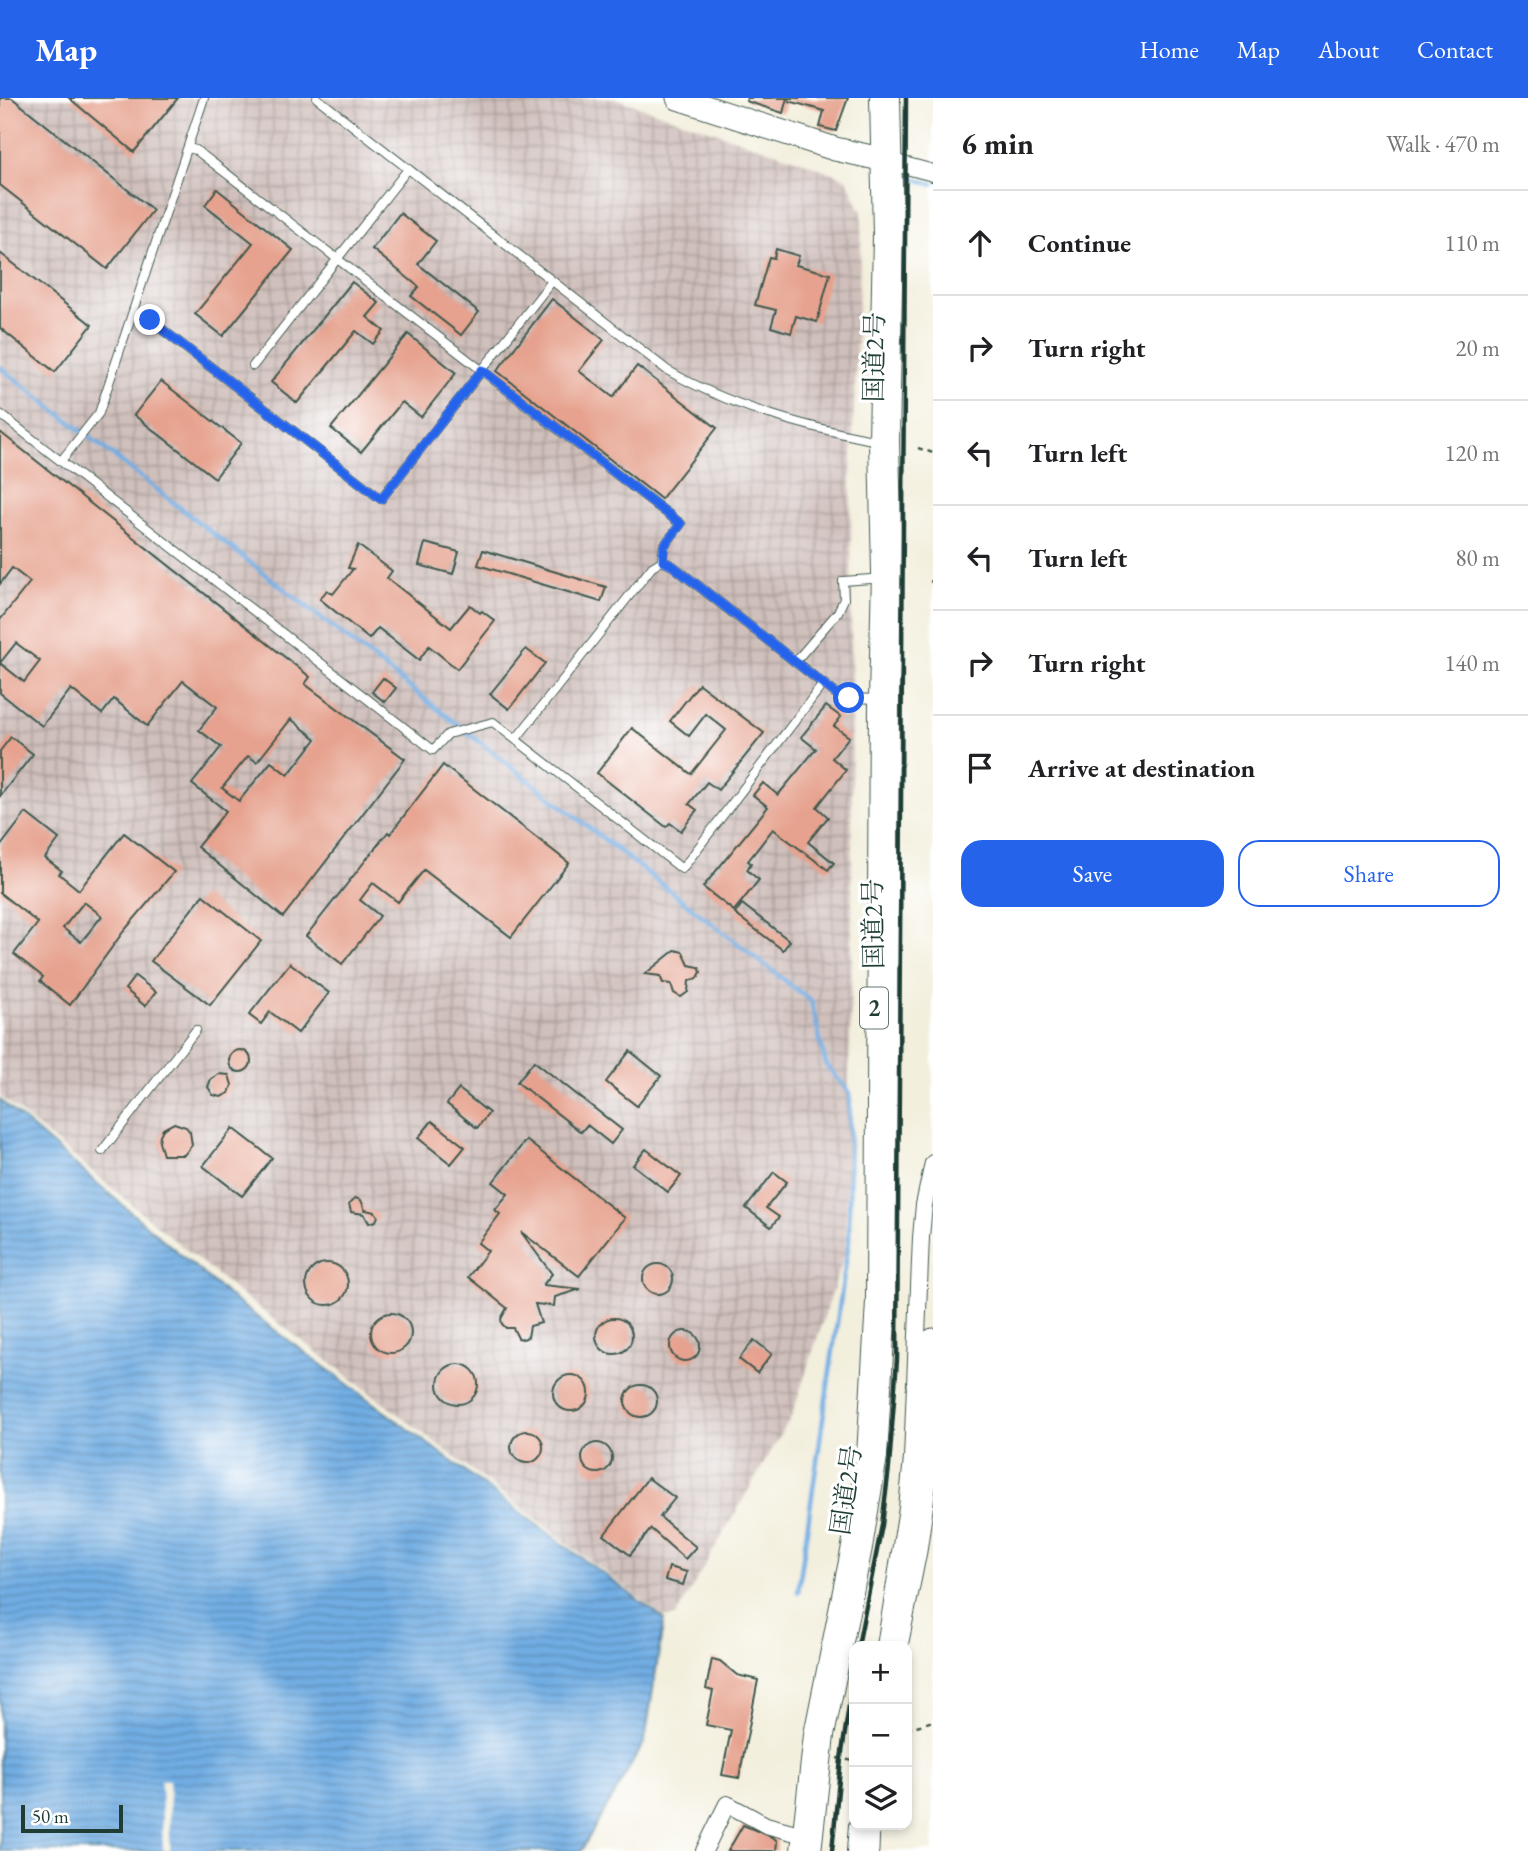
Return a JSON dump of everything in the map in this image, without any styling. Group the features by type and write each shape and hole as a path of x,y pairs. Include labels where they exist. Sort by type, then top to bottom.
{"highway":[{"name":"国道2号","path":"877,699 887,572 884,442 888,234 885,98"},
{"name":"国道2号","path":"796,1845 857,1548 872,1456 881,1302 877,699 871,579 877,195 885,160"}],"street":[{"path":"678,98 835,149 933,173"},
{"path":"886,1641 907,1508 912,1458 921,1237 924,1205 933,1163"},
{"path":"897,1641 915,1551 925,1477 933,1398 933,1340"},
{"path":"705,1851 727,1804 796,1845"},
{"path":"855,1851 857,1830"},
{"path":"867,1851 868,1830"}],"lane":[{"path":"61,461 99,413 205,98"},
{"path":"317,98 667,370 691,384 772,414 872,440"},
{"path":"188,148 196,150 681,524 664,546 663,561"},
{"path":"253,366 408,169"},
{"path":"132,315 150,320 381,499 552,281"},
{"path":"0,414 433,750 448,734 493,722 682,869 823,684"},
{"path":"663,561 841,696 877,699"},
{"path":"516,739 652,567 663,561"},
{"path":"796,662 838,612 844,599 843,581 871,579"},
{"path":"102,1151 196,1030"}],"path":[{"path":"918,448 933,453"},
{"path":"912,1728 933,1721"}],"shaded area":[{"path":"0,98 614,98 847,179 862,213 851,477 852,957 845,1253 792,1415 675,1617 664,1617 235,1290 0,1096"}],"water":[{"path":"0,1100 229,1296 664,1619 645,1741 581,1851 0,1851"}],"pier":[{"path":"161,1780 169,1780 170,1851 163,1851"}],"building":[{"path":"0,98 12,98 153,210 107,269 0,185"},
{"path":"69,98 178,98 134,152"},
{"path":"747,98 787,98 783,113 746,101"},
{"path":"789,98 848,98 836,131 820,127 824,111 789,101"},
{"path":"217,189 293,250 223,336 195,314 253,243 205,205"},
{"path":"400,213 436,241 418,264 479,312 461,335 411,296 419,287 372,249"},
{"path":"776,249 799,256 796,265 830,274 817,322 796,316 791,333 771,327 776,310 755,305 769,257 774,258"},
{"path":"0,253 92,325 55,372 0,328"},
{"path":"352,282 379,303 367,317 384,331 373,344 356,331 297,403 271,382"},
{"path":"552,299 604,340 579,371 613,397 637,366 717,428 661,499 497,371"},
{"path":"408,334 456,373 421,417 402,402 361,452 331,428"},
{"path":"161,381 241,443 215,478 134,415"},
{"path":"0,432 310,677 305,684 405,759 283,917 197,847 226,811 192,784 221,747 199,730 217,707 183,681 147,726 114,699 102,714 71,689 42,726 0,693 0,663 0,620 30,582 12,568 0,584","holes":["16,643 40,661 24,682 0,663","291,719 316,739 288,775 271,762 239,801 222,788 248,756 257,762"]},
{"path":"425,543 459,552 453,574 419,565"},
{"path":"358,545 392,571 387,578 451,628 470,605 495,621 457,669 429,646 419,660 378,628 369,639 320,599 327,590 333,594 353,569 348,568"},
{"path":"483,550 606,587 601,602 478,565"},
{"path":"526,649 545,663 509,709 490,694"},
{"path":"383,678 396,688 385,702 372,692"},
{"path":"699,684 764,733 718,790 707,782 689,804 697,810 681,831 670,823 666,827 597,773 632,728 691,774 726,730 706,714 689,736 670,721"},
{"path":"826,706 841,717 834,726 849,737 832,758 846,770 817,807 828,817 808,842 834,863 828,870 773,829 748,861 751,863 747,870 759,880 734,911 703,887 768,807 753,795 763,783 778,795 816,749 801,737"},
{"path":"11,737 33,754 0,796 0,751"},
{"path":"443,765 569,863 511,937 424,870 398,902 373,883 360,900 380,916 342,964 306,936"},
{"path":"26,813 59,839 45,858 62,871 59,874 79,890 124,833 174,872 123,932 70,1005 40,981 43,977 14,954 38,923 0,893 0,847","holes":["84,902 102,916 81,942 63,928"]},
{"path":"203,895 261,941 210,1005 151,961"},
{"path":"742,904 790,941 783,950 735,914"},
{"path":"675,950 683,952 689,965 699,967 701,972 698,978 689,981 688,992 681,997 674,993 671,984 663,983 660,976 645,974"},
{"path":"290,963 329,993 298,1033 270,1012 261,1024 249,1015"},
{"path":"135,976 156,992 145,1006 125,989"},
{"path":"240,1050 250,1057 251,1061 244,1071 240,1072 230,1065 229,1061 236,1051"},
{"path":"630,1051 661,1076 637,1106 606,1082"},
{"path":"534,1061 622,1130 611,1144 587,1125 581,1132 517,1082"},
{"path":"219,1074 229,1075 232,1085 229,1093 221,1097 213,1095 208,1087 211,1079"},
{"path":"459,1089 489,1113 477,1128 447,1104"},
{"path":"432,1121 465,1147 451,1164 418,1138"},
{"path":"174,1123 186,1127 190,1132 192,1145 184,1155 163,1155 160,1135 163,1129"},
{"path":"233,1128 272,1158 242,1196 203,1166"},
{"path":"526,1140 625,1218 579,1276 521,1232 552,1274 543,1285 581,1289 555,1297 554,1306 535,1304 541,1323 530,1326 528,1337 523,1339 518,1338 513,1328 506,1328 502,1324 501,1319 507,1308 468,1277 488,1251 478,1243 500,1214 495,1210 508,1194 493,1182"},
{"path":"646,1149 681,1176 668,1192 633,1165"},
{"path":"774,1172 787,1182 766,1208 779,1217 771,1227 746,1208"},
{"path":"355,1198 361,1200 365,1210 375,1212 378,1216 376,1221 369,1223 364,1214 351,1212 349,1204"},
{"path":"327,1263 342,1269 348,1284 342,1299 327,1305 312,1299 306,1284 312,1269"},
{"path":"658,1264 668,1269 673,1279 668,1289 658,1294 648,1289 643,1279 648,1269"},
{"path":"391,1313 405,1319 411,1333 405,1347 391,1353 377,1347 371,1333 377,1319"},
{"path":"614,1318 627,1323 632,1336 627,1349 614,1354 601,1349 596,1336 601,1323"},
{"path":"685,1331 696,1335 700,1346 696,1357 685,1361 674,1357 670,1346 674,1335"},
{"path":"754,1340 772,1354 757,1373 739,1359"},
{"path":"458,1364 472,1370 478,1384 472,1398 458,1404 444,1398 438,1384 444,1370"},
{"path":"571,1375 584,1380 589,1393 584,1406 571,1411 558,1406 553,1393 558,1380"},
{"path":"641,1385 652,1390 657,1401 652,1412 641,1417 630,1412 625,1401 630,1390"},
{"path":"527,1431 538,1436 543,1447 538,1458 527,1463 516,1458 511,1447 516,1436"},
{"path":"597,1443 608,1447 612,1458 608,1469 597,1473 586,1469 582,1458 586,1447"},
{"path":"648,1478 675,1498 660,1517 696,1547 685,1559 651,1529 630,1555 604,1535"},
{"path":"669,1567 687,1572 683,1585 665,1580"},
{"path":"712,1659 720,1661 737,1675 758,1680 739,1778 722,1775 731,1730 706,1725 713,1691 706,1689"},
{"path":"743,1825 774,1838 777,1841 776,1851 728,1851"}],"waterway":[{"path":"898,174 933,184"},
{"path":"0,367 811,1001 826,1065 850,1093 849,1240 798,1592"}],"railway":[{"path":"859,1641 882,1525 897,1359 906,98"},
{"path":"832,1851 849,1704"}],"route":[{"path":"150,320 381,499 482,370 681,524 664,546 663,561 673,566 835,693 849,698"}]}
